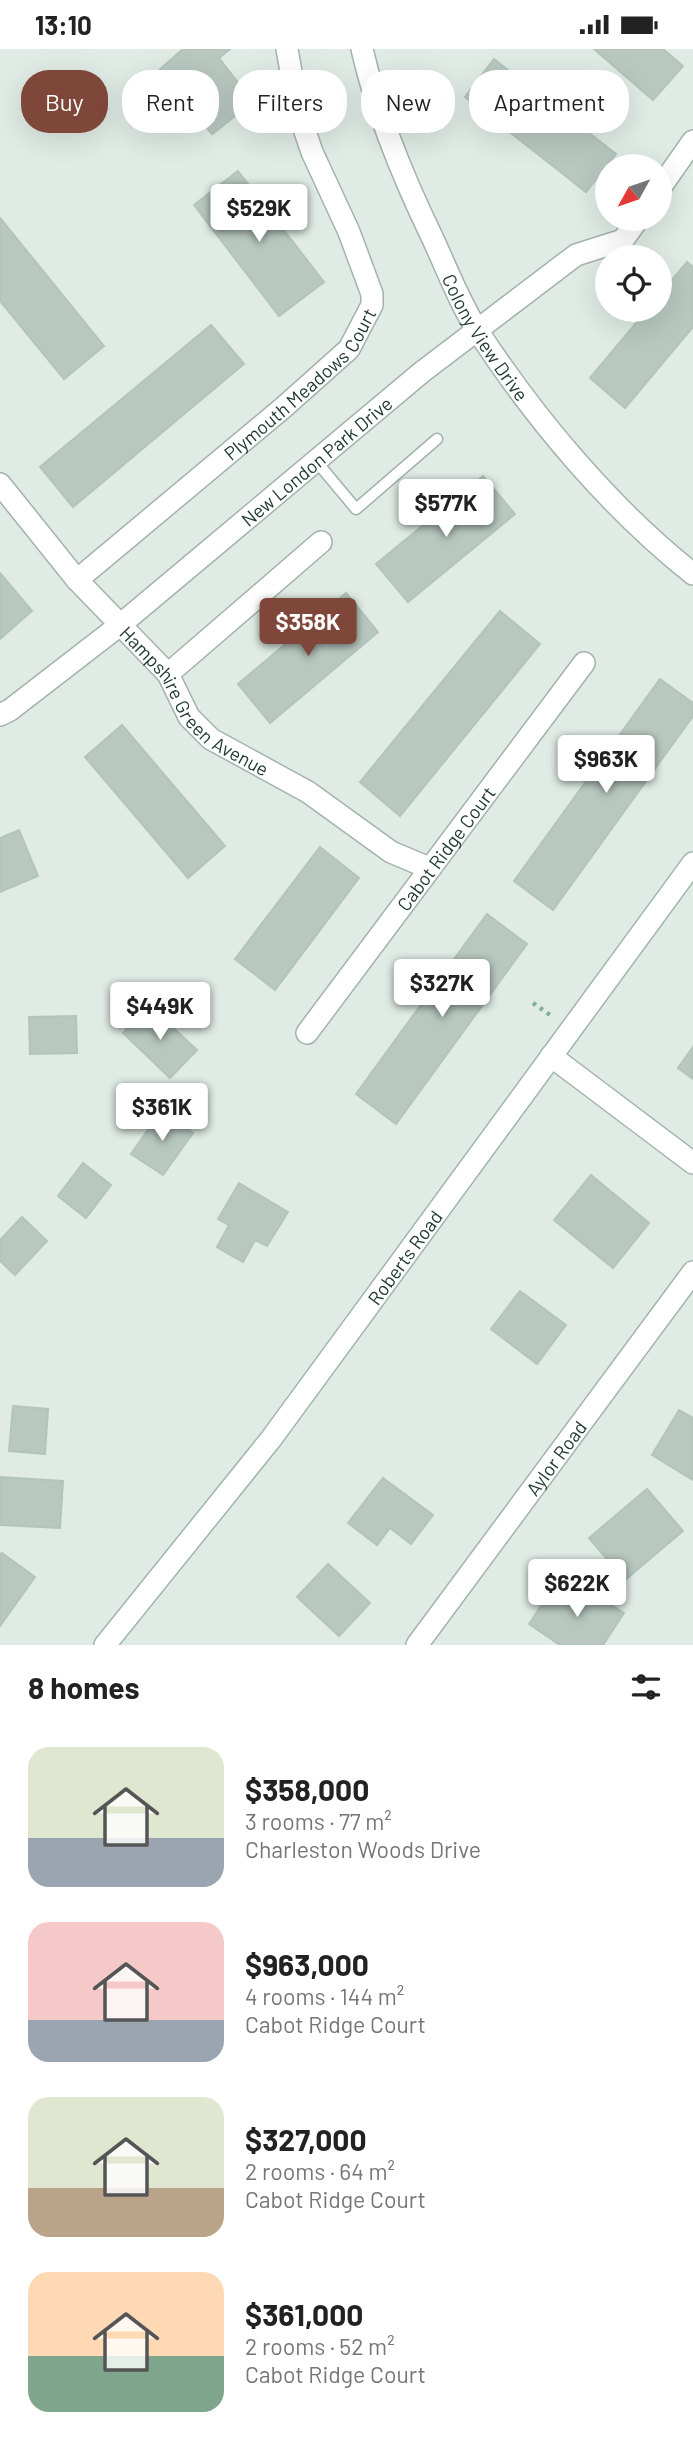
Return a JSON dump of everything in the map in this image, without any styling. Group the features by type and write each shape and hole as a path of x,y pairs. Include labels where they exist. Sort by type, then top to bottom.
{"street":[{"name":"Plymouth Meadows Court","path":"77,580 274,416 349,349 372,305 372,294 349,232 312,152 298,111 287,49"},
{"name":"Colony View Drive","path":"362,49 382,120 404,180 478,331 558,440 615,503 693,574"},
{"path":"672,171 693,141"},
{"name":"New London Park Drive","path":"0,715 120,625 422,372 576,255 623,240 629,231"},
{"name":"Hampshire Green Avenue","path":"0,484 77,580 168,674 189,717 211,739 308,792 391,852 429,868"},
{"path":"168,674 321,542"},
{"name":"Cabot Ridge Court","path":"307,1033 584,663"},
{"name":"Roberts Road","path":"105,1645 271,1439 693,863"},
{"path":"551,1056 693,1163"},
{"name":"Aylor Road","path":"417,1645 693,1272"}],"lane":[{"path":"316,461 356,509 437,439"}],"path":[{"path":"533,1003 560,1022"}],"building":[{"path":"183,49 230,49 219,58 233,76 233,118 219,129 219,70 160,69"},
{"path":"594,49 663,49 683,66 653,100 629,79 629,70 618,70"},
{"path":"494,59 508,70 486,70"},
{"path":"511,133 589,133 616,154 595,154 595,181 586,192"},
{"path":"238,171 324,282 279,316 194,205"},
{"path":"0,218 104,346 64,379 0,301"},
{"path":"687,262 693,267 693,327 625,408 590,378 637,322 672,322 672,280"},
{"path":"211,325 244,364 73,507 40,467"},
{"path":"483,476 515,514 408,602 376,564"},
{"path":"0,573 32,611 0,639"},
{"path":"346,593 378,632 270,723 238,684"},
{"path":"500,611 540,644 400,816 360,782"},
{"path":"660,679 693,703 693,716 553,910 514,881"},
{"path":"122,725 225,846 188,878 85,757"},
{"path":"19,830 38,876 0,892 0,838"},
{"path":"320,847 359,878 275,990 235,959"},
{"path":"487,914 527,944 396,1124 356,1094"},
{"path":"149,1005 197,1050 170,1078 123,1033"},
{"path":"76,1016 77,1053 30,1054 29,1017"},
{"path":"693,1047 693,1079 678,1068"},
{"path":"162,1110 193,1133 163,1175 131,1154"},
{"path":"83,1163 111,1185 86,1218 58,1196"},
{"path":"591,1175 649,1223 613,1268 554,1220"},
{"path":"239,1183 288,1212 267,1246 255,1240 243,1262 217,1247 229,1225 218,1219"},
{"path":"22,1217 47,1241 15,1275 0,1261 0,1240"},
{"path":"520,1291 566,1325 537,1364 491,1329"},
{"path":"13,1406 48,1409 45,1454 9,1451"},
{"path":"679,1410 693,1418 693,1480 652,1455"},
{"path":"0,1477 63,1481 60,1528 0,1525"},
{"path":"383,1478 433,1515 411,1544 390,1528 377,1545 348,1523"},
{"path":"647,1489 683,1531 625,1580 589,1538"},
{"path":"2,1553 35,1577 0,1626 0,1555"},
{"path":"328,1564 370,1603 339,1636 297,1597"},
{"path":"580,1585 624,1613 603,1645 560,1645 529,1624 549,1594 566,1605"}]}
